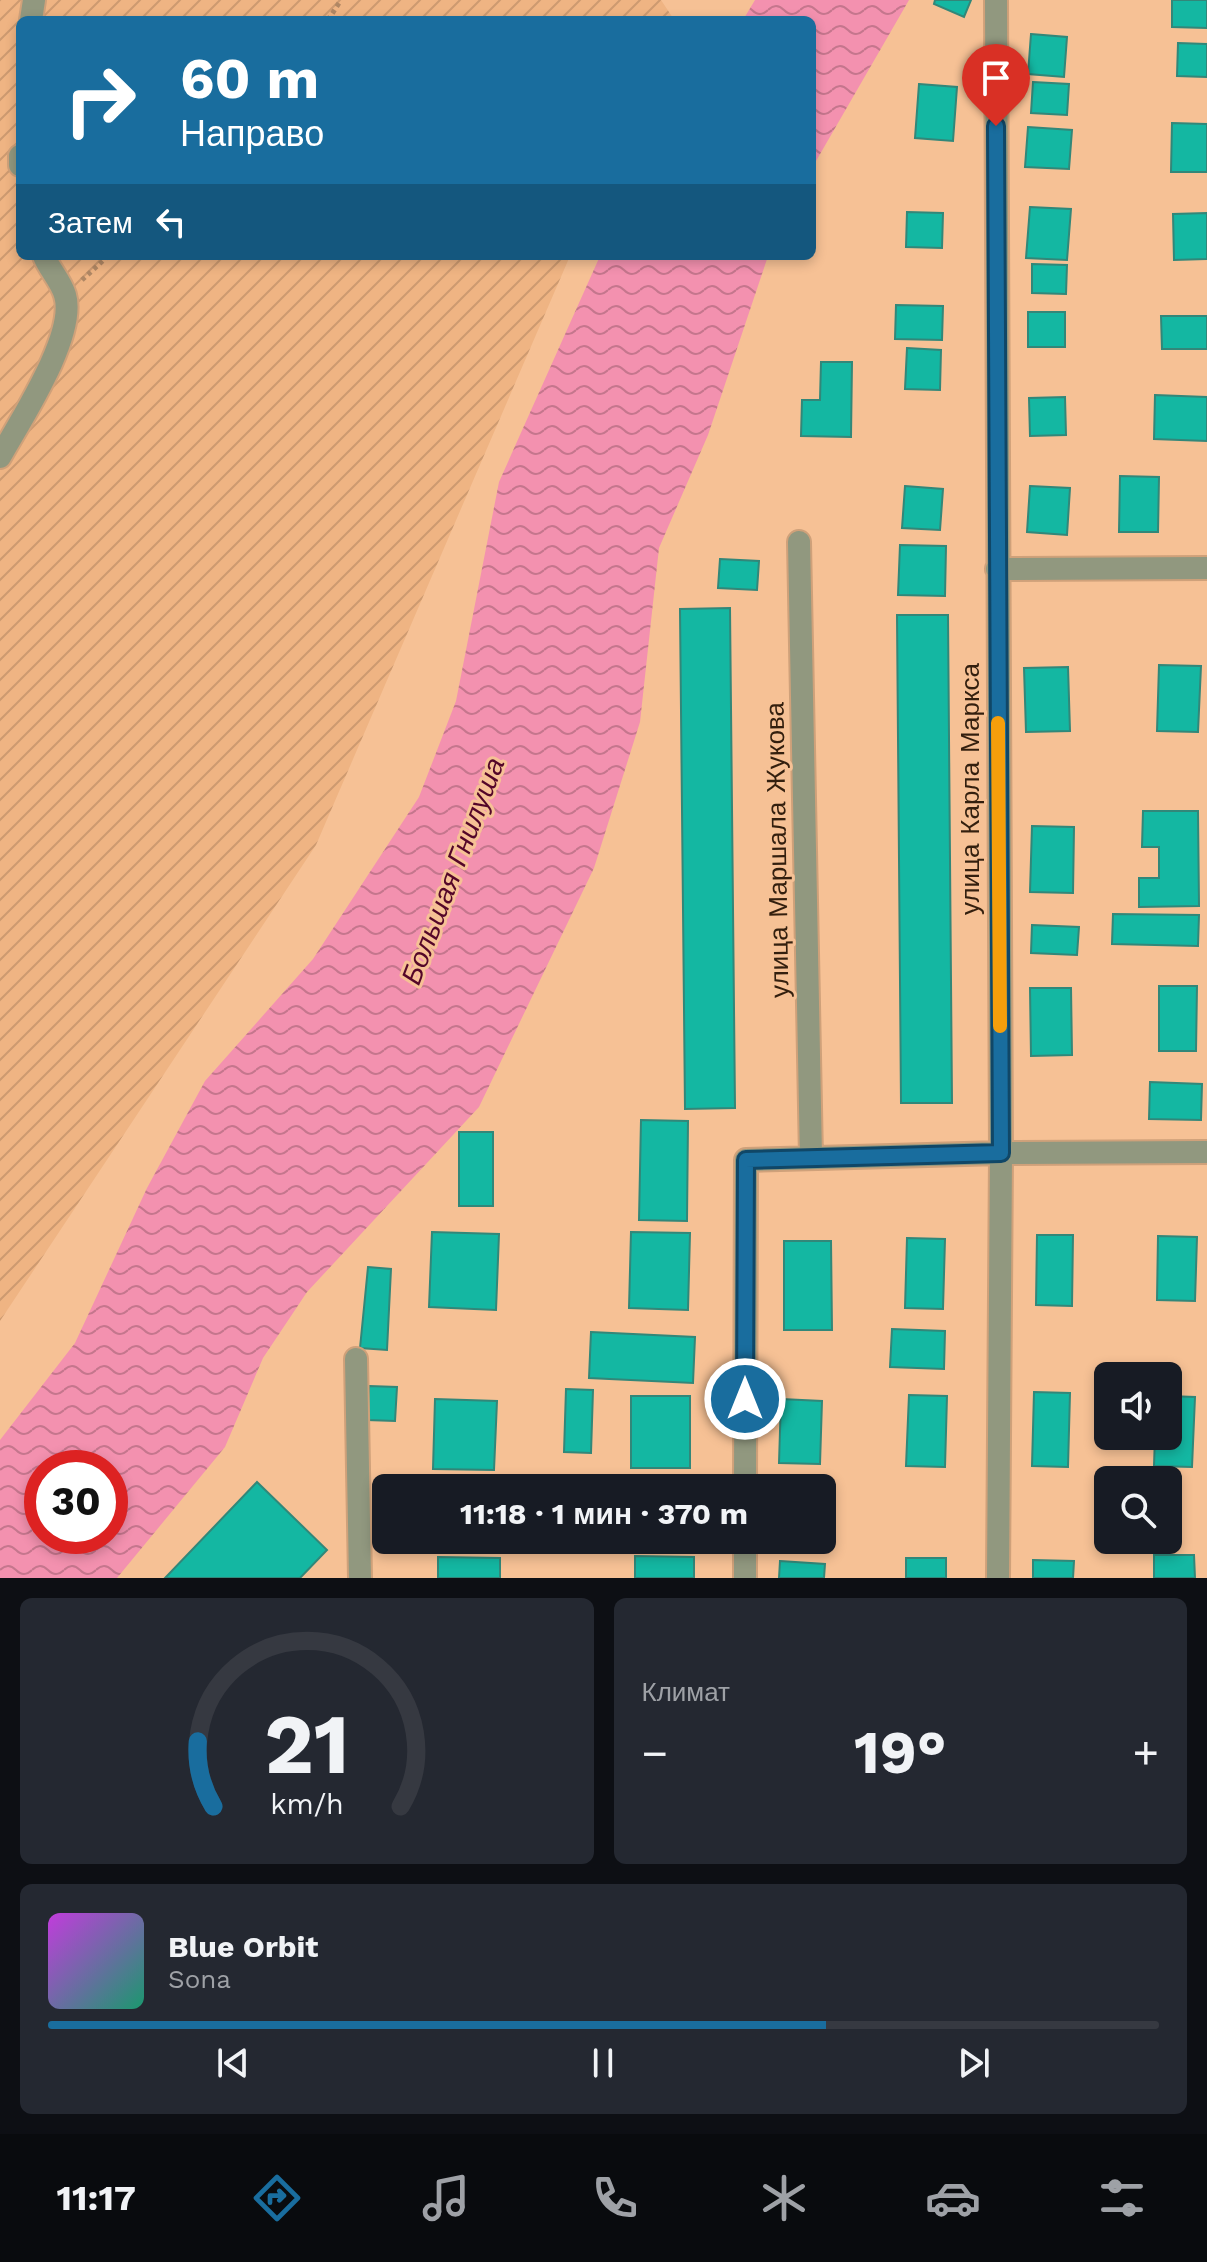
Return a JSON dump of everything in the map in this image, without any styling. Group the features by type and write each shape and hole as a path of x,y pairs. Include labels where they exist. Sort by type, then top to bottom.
{"street":[{"name":"улица Карла Маркса","path":"996,0 1001,1153 998,1578"},
{"path":"0,457 50,366 62,333 65,296 46,260"},
{"name":"улица Маршала Жукова","path":"799,542 811,1158"},
{"path":"997,569 1207,568"},
{"path":"745,1474 746,1160 1001,1153 1207,1152"},
{"path":"356,1359 360,1578"},
{"path":"745,1554 745,1578"}],"shaded area":[{"path":"0,0 661,0 672,16 16,16 16,260 568,260 316,845 0,1321"}],"water":[{"path":"755,0 909,0 816,161 816,16 745,16"},
{"name":"Большая Гнилуша","path":"598,260 767,260 708,435 659,548 640,722 594,868 479,1107 307,1292 263,1358 225,1447 117,1578 0,1578 0,1440 75,1343 147,1188 205,1081 313,959 419,797 456,701 499,482"}],"building":[{"path":"935,0 971,0 964,17 934,4"},
{"path":"1172,0 1207,0 1207,28 1172,27"},
{"path":"1031,34 1067,37 1064,77 1028,74"},
{"path":"1178,43 1207,44 1207,77 1177,76"},
{"path":"1033,82 1069,84 1067,115 1031,113"},
{"path":"919,84 957,87 953,141 915,138"},
{"path":"1172,123 1207,124 1207,172 1171,172"},
{"path":"1028,127 1072,130 1069,169 1025,167"},
{"path":"1030,207 1071,209 1067,260 1026,258"},
{"path":"907,212 943,213 942,248 906,247"},
{"path":"1207,213 1207,259 1174,260 1173,214"},
{"path":"1032,264 1067,265 1066,294 1032,293"},
{"path":"896,305 943,306 942,340 895,339"},
{"path":"1028,312 1065,312 1065,347 1028,347"},
{"path":"1161,316 1207,316 1207,349 1162,349"},
{"path":"907,348 941,350 940,390 905,389"},
{"path":"821,362 852,362 851,437 801,436 802,400 820,400"},
{"path":"1155,395 1207,397 1207,441 1154,439"},
{"path":"1065,397 1066,435 1030,436 1029,398"},
{"path":"1120,476 1159,477 1158,532 1119,532"},
{"path":"905,486 943,489 940,530 902,528"},
{"path":"1030,486 1070,488 1067,535 1027,532"},
{"path":"900,545 946,546 945,596 898,595"},
{"path":"720,559 759,561 757,590 718,588"},
{"path":"730,608 735,1108 685,1109 680,609"},
{"path":"897,615 948,615 952,1103 901,1103"},
{"path":"1159,665 1201,666 1198,732 1157,731"},
{"path":"1068,667 1070,731 1026,732 1024,668"},
{"path":"1143,811 1198,811 1199,906 1139,907 1139,878 1159,878 1159,847 1142,847"},
{"path":"1032,826 1074,827 1073,893 1030,892"},
{"path":"1113,914 1199,915 1198,946 1112,944"},
{"path":"1032,925 1079,927 1077,955 1031,953"},
{"path":"1159,986 1197,986 1196,1051 1159,1051"},
{"path":"1030,988 1071,988 1072,1055 1031,1056"},
{"path":"1150,1082 1202,1084 1201,1120 1149,1119"},
{"path":"641,1120 688,1121 687,1221 639,1220"},
{"path":"459,1132 493,1132 493,1206 459,1206"},
{"path":"432,1232 499,1234 496,1310 429,1307"},
{"path":"631,1232 690,1233 688,1310 629,1308"},
{"path":"1037,1235 1073,1235 1072,1306 1036,1305"},
{"path":"1158,1236 1197,1237 1195,1301 1157,1300"},
{"path":"907,1238 945,1239 943,1309 905,1308"},
{"path":"784,1241 831,1241 832,1330 784,1330"},
{"path":"368,1267 391,1269 387,1350 360,1348"},
{"path":"892,1329 945,1331 944,1369 890,1367"},
{"path":"591,1332 695,1337 693,1383 589,1378"},
{"path":"369,1386 397,1387 395,1421 367,1420"},
{"path":"566,1389 593,1390 591,1453 564,1452"},
{"path":"1034,1392 1070,1393 1068,1467 1032,1466"},
{"path":"909,1395 947,1396 945,1467 906,1466"},
{"path":"631,1396 690,1396 690,1468 631,1468"},
{"path":"1182,1397 1195,1397 1192,1467 1154,1466 1155,1450 1182,1450"},
{"path":"435,1399 497,1401 494,1470 433,1469"},
{"path":"781,1399 822,1401 820,1464 779,1463"},
{"path":"257,1482 327,1550 300,1578 165,1578"},
{"path":"1154,1555 1194,1555 1195,1578 1154,1578"},
{"path":"635,1556 694,1557 694,1578 635,1578"},
{"path":"438,1557 500,1558 500,1578 438,1578"},
{"path":"906,1558 946,1558 946,1578 906,1578"},
{"path":"1033,1560 1074,1561 1073,1578 1033,1578"},
{"path":"780,1561 825,1564 824,1578 779,1578"}],"slow traffic":[{"path":"998,723 1000,1026"}],"route":[{"path":"745,1399 746,1160 1001,1153 996,126"}]}
